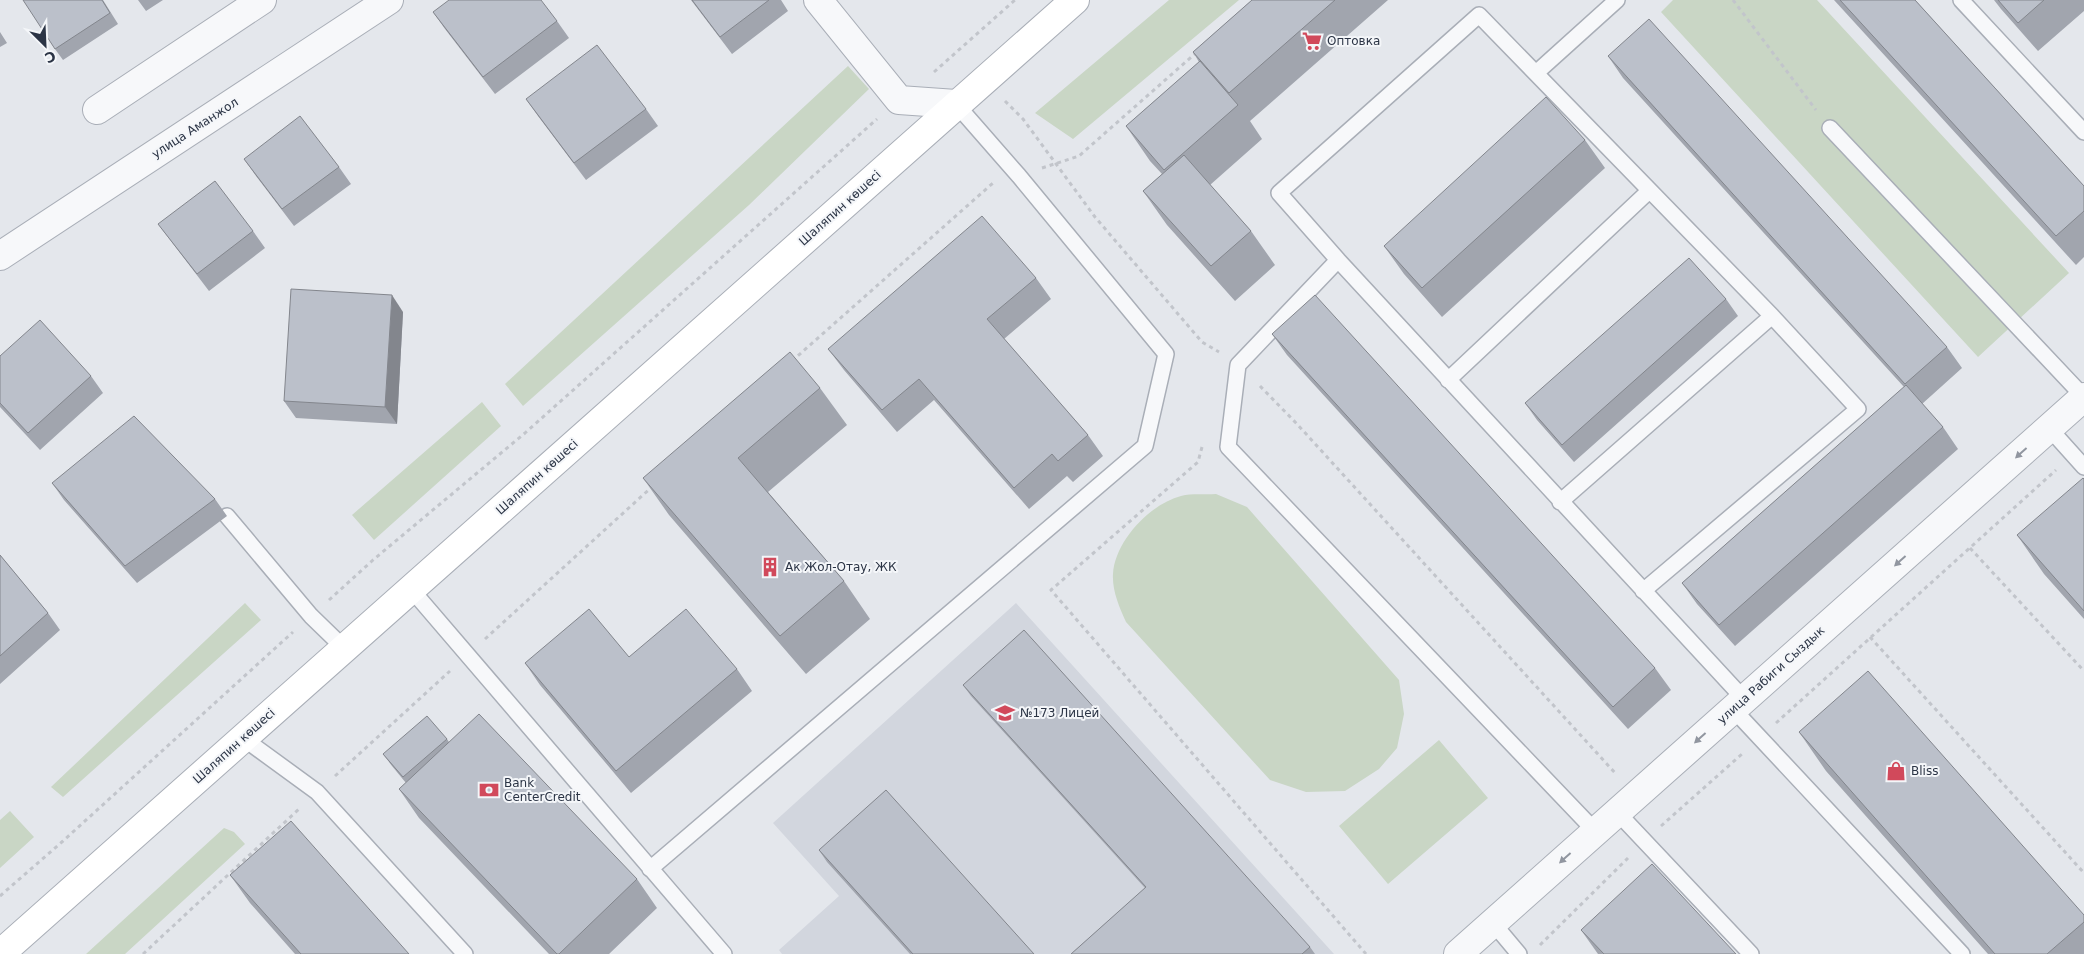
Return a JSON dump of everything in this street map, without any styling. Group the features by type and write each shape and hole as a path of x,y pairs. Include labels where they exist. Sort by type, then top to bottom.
{"main road":[{"name":"Шаляпин көшесі","path":"0,954 1075,0"}],"street":[{"path":"97,110 262,0"},
{"name":"улица Аманжол","path":"0,256 390,0"},
{"path":"818,0 899,100 956,104"},
{"name":"улица Рабиги Сыздык","path":"1458,954 2084,397"}],"lane":[{"path":"1536,74 1617,0"},
{"path":"1961,0 2084,132"},
{"path":"1643,591 1858,409 1772,316 1479,15 1279,193 1338,260 1643,591 1739,704 1760,737 1962,954"},
{"path":"650,869 1145,446 1166,354 1019,176 956,104"},
{"path":"1830,128 2084,397"},
{"path":"1448,380 1649,191"},
{"path":"1338,260 1238,365 1228,447 1595,832"},
{"path":"1560,502 1772,316"},
{"path":"2049,428 2084,468"},
{"path":"227,516 311,616 344,648"},
{"path":"411,589 724,954"},
{"path":"243,738 317,792 465,954"},
{"path":"1626,804 1645,841 1751,954"},
{"path":"1493,923 1519,954"}],"path":[{"path":"0,896 71,835 373,560 525,433 899,100 958,52 1015,0"},
{"path":"1733,0 1830,128"},
{"path":"785,367 992,183 1079,156 1204,46"},
{"path":"984,80 1023,120 1095,217 1202,342 1238,365 1297,424 1626,804"},
{"path":"1204,443 1198,462 1051,590 1366,954"},
{"path":"1538,947 1645,841 2073,455"},
{"path":"144,954 317,792 656,483"},
{"path":"1970,548 2084,671"},
{"path":"1870,637 2084,873"}],"shaded area":[{"name":"№173 Лицей","path":"1016,603 1334,954 782,954 779,950 839,896 773,823"}],"green space":[{"path":"1169,0 1239,0 1073,139 1035,113"},
{"path":"1673,0 1817,0 2069,273 1978,357 1661,12"},
{"path":"848,66 869,89 749,205 523,406 505,384"},
{"path":"482,402 501,426 374,540 352,515"},
{"path":"1216,494 1247,507 1399,680 1404,714 1397,748 1379,769 1345,791 1306,792 1270,780 1126,622 1123,616 1115,592 1113,574 1115,562 1127,537 1146,515 1169,500 1185,495"},
{"path":"245,603 261,620 63,797 51,787"},
{"path":"1439,740 1488,798 1388,884 1339,826"},
{"path":"10,811 34,837 0,868 0,820"},
{"path":"224,828 234,832 245,844 125,954 86,954"}],"building":[{"path":"23,0 102,0 110,13 55,49"},
{"path":"449,0 541,0 557,21 483,77 433,12"},
{"path":"692,0 769,0 720,37"},
{"path":"1252,0 1335,0 1229,93 1193,52"},
{"path":"1840,0 1915,0 2084,186 2084,211 2056,236"},
{"path":"1998,0 2044,0 2018,23"},
{"path":"1649,19 1947,347 1905,384 1608,56"},
{"path":"597,45 646,109 574,163 526,99"},
{"path":"1200,61 1238,105 1164,170 1126,126"},
{"path":"1546,97 1585,140 1422,288 1384,246"},
{"path":"300,116 339,167 282,209 244,159"},
{"path":"1184,155 1251,231 1211,266 1143,191"},
{"path":"215,181 253,231 197,274 158,224"},
{"path":"982,216 1036,278 987,319 1088,435 1058,461 1052,454 1014,488 919,379 882,410 828,349"},
{"path":"1689,258 1726,299 1562,445 1525,403"},
{"path":"291,289 392,295 385,407 284,401"},
{"path":"1315,295 1655,668 1613,707 1272,334"},
{"path":"40,320 91,376 28,433 0,403 0,356"},
{"path":"790,352 820,388 738,458 844,581 780,636 643,478"},
{"path":"1906,385 1943,427 1719,625 1682,583"},
{"path":"134,416 215,499 125,566 52,483"},
{"path":"2084,479 2084,611 2017,535"},
{"path":"0,555 48,613 0,656"},
{"path":"589,609 629,657 686,609 737,669 616,771 525,663"},
{"path":"1024,630 1310,947 1302,954 1071,954 1146,887 963,685"},
{"path":"1868,671 2084,915 2084,922 2047,954 1995,954 1799,732"},
{"path":"479,714 637,879 559,954 399,789"},
{"path":"427,716 447,739 403,777 383,754"},
{"path":"886,790 1034,954 913,954 819,850"},
{"path":"291,821 409,954 301,954 230,875"},
{"path":"1652,864 1736,954 1604,954 1581,930"}],"place":[{"name":"Оптовка","path":"1312,41"},
{"name":"Ак Жол-Отау, ЖК","path":"770,567"},
{"name":"№173 Лицей","path":"1005,713"},
{"name":"Bliss","path":"1896,771"},
{"name":"Bank CenterCredit","path":"489,790"}]}
